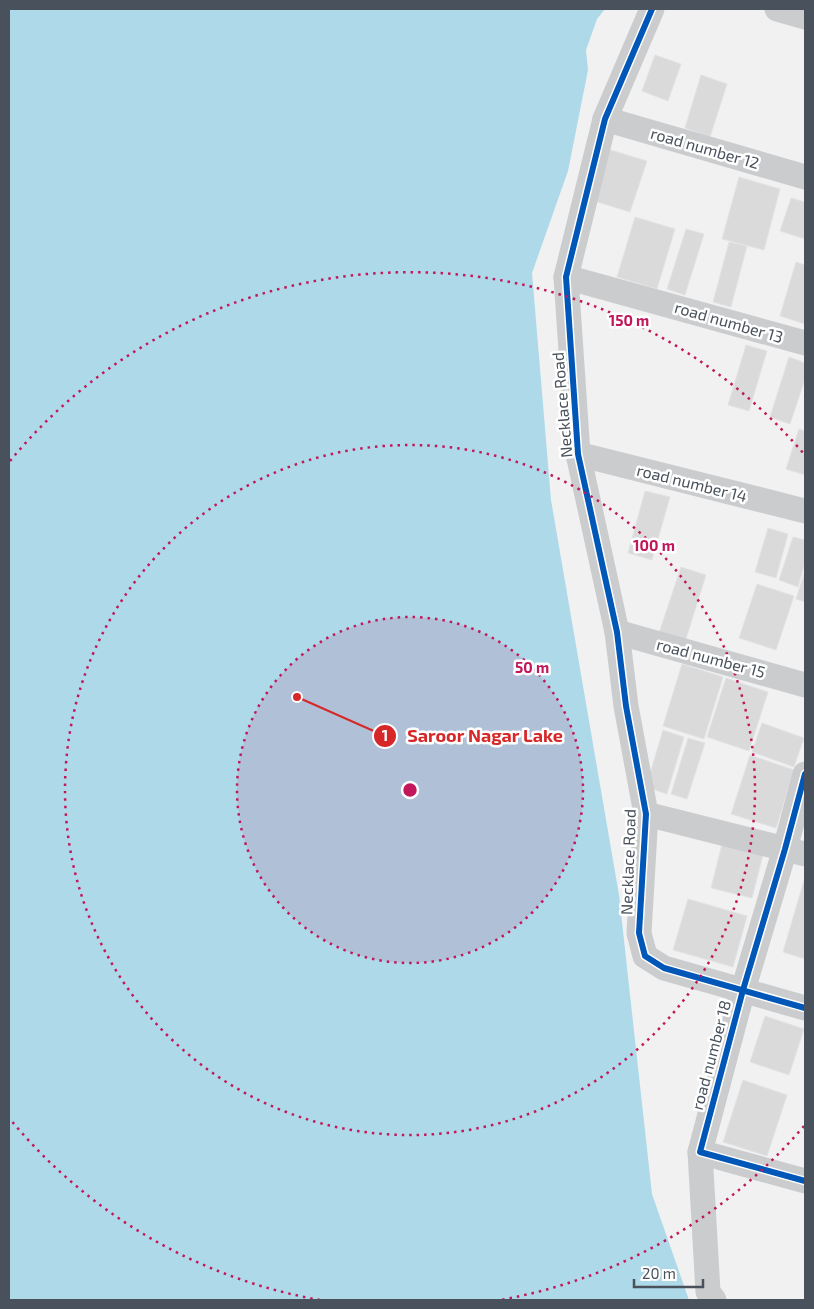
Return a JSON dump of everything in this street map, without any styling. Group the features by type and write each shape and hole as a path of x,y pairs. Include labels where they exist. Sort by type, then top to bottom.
{"street":[{"name":"Necklace Road","path":"652,9 605,119 566,277 578,454 617,632 626,706 646,814 639,933 645,956 664,968 743,990"},
{"path":"777,9 805,17"},
{"name":"road number 12","path":"605,119 805,177"},
{"name":"road number 13","path":"566,277 805,343"},
{"name":"road number 14","path":"578,454 805,512"},
{"name":"road number 15","path":"617,632 805,684"},
{"name":"road number 18","path":"714,1300 708,1292 700,1152 743,990 795,851 805,774"},
{"path":"646,814 795,851"},
{"path":"743,990 805,1008"},
{"path":"700,1152 805,1181"}],"water":[{"path":"9,9 605,9 597,19 586,50 588,70 568,171 532,273 551,500 619,895 652,1194 689,1300 9,1300"}],"building":[{"path":"655,55 681,64 668,101 642,91"},
{"path":"701,75 727,84 710,137 685,128"},
{"path":"604,148 647,161 630,212 588,199"},
{"path":"739,177 780,189 764,250 722,239"},
{"path":"791,198 805,202 805,239 780,231"},
{"path":"635,217 675,229 657,289 617,277"},
{"path":"686,229 704,234 685,295 667,289"},
{"path":"729,242 747,246 731,307 713,302"},
{"path":"796,262 805,265 805,324 780,316"},
{"path":"746,345 767,351 749,411 728,405"},
{"path":"789,357 805,363 805,379 790,424 770,417"},
{"path":"799,429 805,431 805,475 786,469"},
{"path":"645,491 670,497 652,560 628,553"},
{"path":"768,528 788,534 776,578 755,572"},
{"path":"793,537 805,540 805,563 798,587 779,580"},
{"path":"681,567 706,575 685,642 659,633"},
{"path":"805,571 805,602 796,599"},
{"path":"757,584 794,596 776,650 739,638"},
{"path":"682,664 723,677 704,739 663,726"},
{"path":"726,678 768,692 749,751 707,737"},
{"path":"762,723 804,738 794,767 752,752"},
{"path":"663,730 684,737 667,794 646,787"},
{"path":"688,738 705,743 687,799 671,794"},
{"path":"750,755 794,770 776,828 731,814"},
{"path":"722,844 763,855 752,898 711,888"},
{"path":"805,877 805,959 783,952"},
{"path":"688,899 747,916 733,967 673,950"},
{"path":"765,1016 804,1029 789,1075 750,1062"},
{"path":"743,1080 787,1095 767,1156 723,1142"}],"cycle path":[{"path":"652,9 605,119 566,277 578,454 617,632 626,706 646,814 639,933 645,956 664,968 805,1008"},
{"path":"805,774 743,990 700,1152 805,1181"}],"place":[{"name":"Saroor Nagar Lake","path":"297,697"}]}
